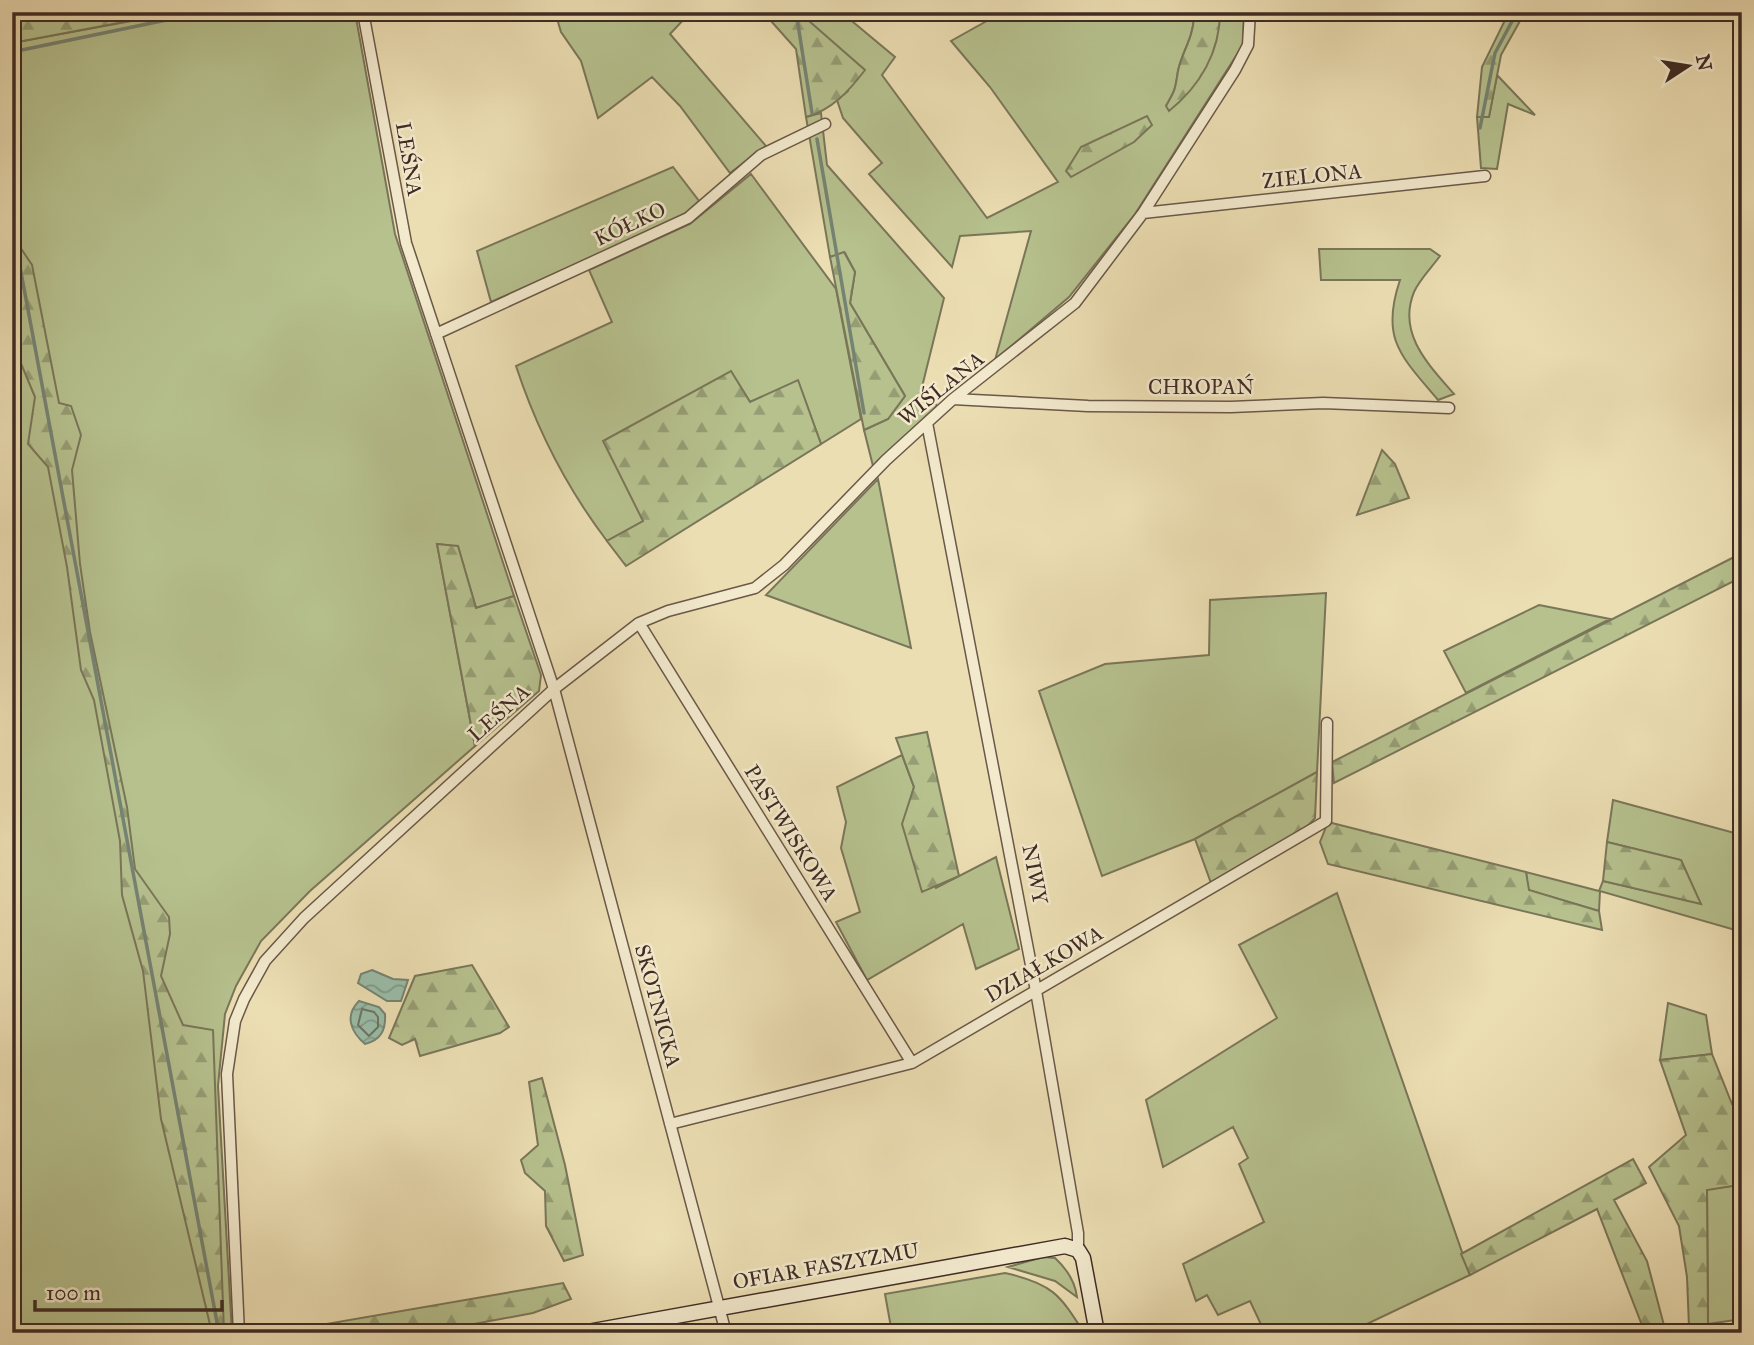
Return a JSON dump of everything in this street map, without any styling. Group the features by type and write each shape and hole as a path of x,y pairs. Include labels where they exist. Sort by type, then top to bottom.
{"street":[{"name":"LEŚNA","path":"239,1333 227,1074 235,1021 244,999 265,961 304,918 554,689 404,232 363,12"},
{"name":"WIŚLANA","path":"554,689 639,623 668,611 755,588 784,565 886,460 953,399 1076,303 1143,214 1236,70 1248,46 1250,12"},
{"name":"KÓŁKO","path":"436,334 688,218 761,155 825,124"},
{"name":"ZIELONA","path":"1143,214 1485,176"},
{"name":"CHROPAŃ","path":"953,399 1088,406 1231,407 1323,403 1449,408"},
{"name":"NIWY","path":"927,423 1036,991 1078,1233 1078,1250 1083,1258 1097,1333"},
{"name":"PASTWISKOWA","path":"639,623 912,1063"},
{"name":"SKOTNICKA","path":"554,689 726,1333"},
{"name":"DZIAŁKOWA","path":"670,1124 912,1063 1326,821 1327,723"},
{"name":"OFIAR FASZYZMU","path":"582,1333 1053,1247 1078,1250"}],"green space":[{"path":"12,12 161,12 161,15 12,43"},
{"path":"180,12 355,12 395,234 514,596 476,608 458,547 437,544 475,746 310,891 261,941 236,986 225,1014 218,1086 232,1333 12,1333 12,43"},
{"path":"555,12 681,12 686,17 670,34 766,146 730,173 680,106 652,77 598,118 581,61 561,32"},
{"path":"763,12 813,12 809,21 865,70 839,99 824,110 806,117 796,49"},
{"path":"813,12 841,12 895,57 882,75 987,218 1058,182 990,87 951,41 1003,12 1190,12 1194,17 1192,32 1180,64 1175,89 1166,106 1220,17 1220,12 1244,12 1243,45 1135,214 1069,297 995,360 1031,231 960,236 952,267 869,174 882,163 843,118 837,100 848,91 808,21"},
{"path":"1190,12 1220,12 1219,27 1212,54 1199,79 1169,111 1166,106 1175,89 1193,25 1194,17"},
{"path":"1509,12 1525,12 1501,55 1489,117 1477,117 1482,67"},
{"path":"1497,75 1535,115 1508,104 1497,169 1481,168 1477,117 1489,116"},
{"path":"821,113 827,165 944,298 922,387 937,406 873,466 864,430 888,419 905,396 850,303 855,272 845,253 830,257 806,117"},
{"path":"1147,116 1152,125 1134,142 1071,177 1066,171 1081,147"},
{"path":"12,153 21,195 12,226"},
{"path":"673,167 699,201 683,216 491,302 477,251"},
{"path":"751,174 836,289 861,419 821,444 798,381 750,402 731,372 644,521 607,541 578,500 554,457 533,413 516,366 612,322 589,270 690,224"},
{"path":"12,235 32,265 59,403 71,406 81,435 72,470 80,564 90,632 127,807 135,869 169,917 170,934 161,976 183,1025 213,1030 224,1333 212,1333 161,1119 143,971 122,895 120,841 94,700 81,670 67,567 48,467 28,444 35,397 12,342"},
{"path":"1319,249 1430,249 1440,256 1414,292 1410,322 1418,348 1454,394 1438,400 1404,358 1398,346 1392,317 1400,280 1321,280"},
{"path":"844,252 855,272 850,303 905,396 888,419 864,430 830,257"},
{"path":"731,371 750,402 798,380 821,444 626,566 607,541 643,521 603,441"},
{"path":"1382,450 1395,464 1409,498 1357,515"},
{"path":"878,479 911,648 766,595"},
{"path":"437,544 458,546 476,608 514,596 541,675 539,691 475,746"},
{"path":"1742,553 1742,577 1334,783 1332,762"},
{"path":"1326,593 1317,772 1195,839 1102,876 1039,691 1105,664 1209,655 1210,600"},
{"path":"1539,605 1610,619 1466,693 1444,651"},
{"path":"927,732 959,876 922,892 902,824 914,787 896,738"},
{"path":"902,755 914,787 903,825 936,888 996,857 1019,949 976,969 963,924 867,980 836,922 860,912 841,848 846,822 837,787"},
{"path":"1317,772 1315,818 1306,828 1211,883 1195,839"},
{"path":"1613,800 1742,835 1742,932 1600,891 1599,911 1528,890 1526,872 1599,891 1603,881 1700,903 1681,860 1607,842"},
{"path":"1328,822 1526,872 1529,890 1599,911 1602,930 1328,864 1320,842"},
{"path":"1607,842 1681,860 1701,904 1603,881"},
{"path":"1337,893 1470,1275 1348,1333 1265,1333 1250,1301 1218,1315 1207,1295 1196,1301 1183,1264 1264,1222 1239,1164 1248,1158 1233,1127 1163,1167 1146,1100 1277,1018 1239,945"},
{"path":"472,965 509,1027 500,1033 420,1056 415,1039 402,1045 389,1038 415,976"},
{"path":"1668,1003 1706,1015 1712,1054 1660,1060"},
{"path":"1712,1054 1732,1104 1742,1100 1739,1185 1707,1190 1708,1324 1689,1327 1687,1277 1679,1226 1649,1167 1686,1135 1660,1060"},
{"path":"542,1078 565,1165 583,1255 564,1261 546,1226 545,1191 525,1173 521,1160 538,1145 529,1082"},
{"path":"1740,1151 1742,1319 1708,1324 1707,1189 1739,1185"},
{"path":"1633,1159 1646,1183 1614,1200 1647,1261 1666,1333 1645,1333 1597,1209 1470,1275 1461,1254"},
{"path":"1043,1257 1055,1258 1063,1266 1077,1297 1055,1281 1008,1267"},
{"path":"1005,1273 1033,1281 1053,1292 1084,1333 892,1333 885,1294"},
{"path":"563,1283 571,1299 533,1313 426,1333 325,1333 326,1324"}],"water":[{"path":"372,970 393,979 408,980 401,1001 387,1001 358,983 361,974"},
{"path":"359,1001 379,1007 385,1014 385,1025 381,1034 365,1044 351,1024 352,1012"}],"waterway":[{"path":"12,52 205,12"},
{"path":"796,12 812,113"},
{"path":"1480,128 1495,53 1517,12"},
{"path":"817,139 864,413"},
{"path":"12,224 219,1333"}]}
